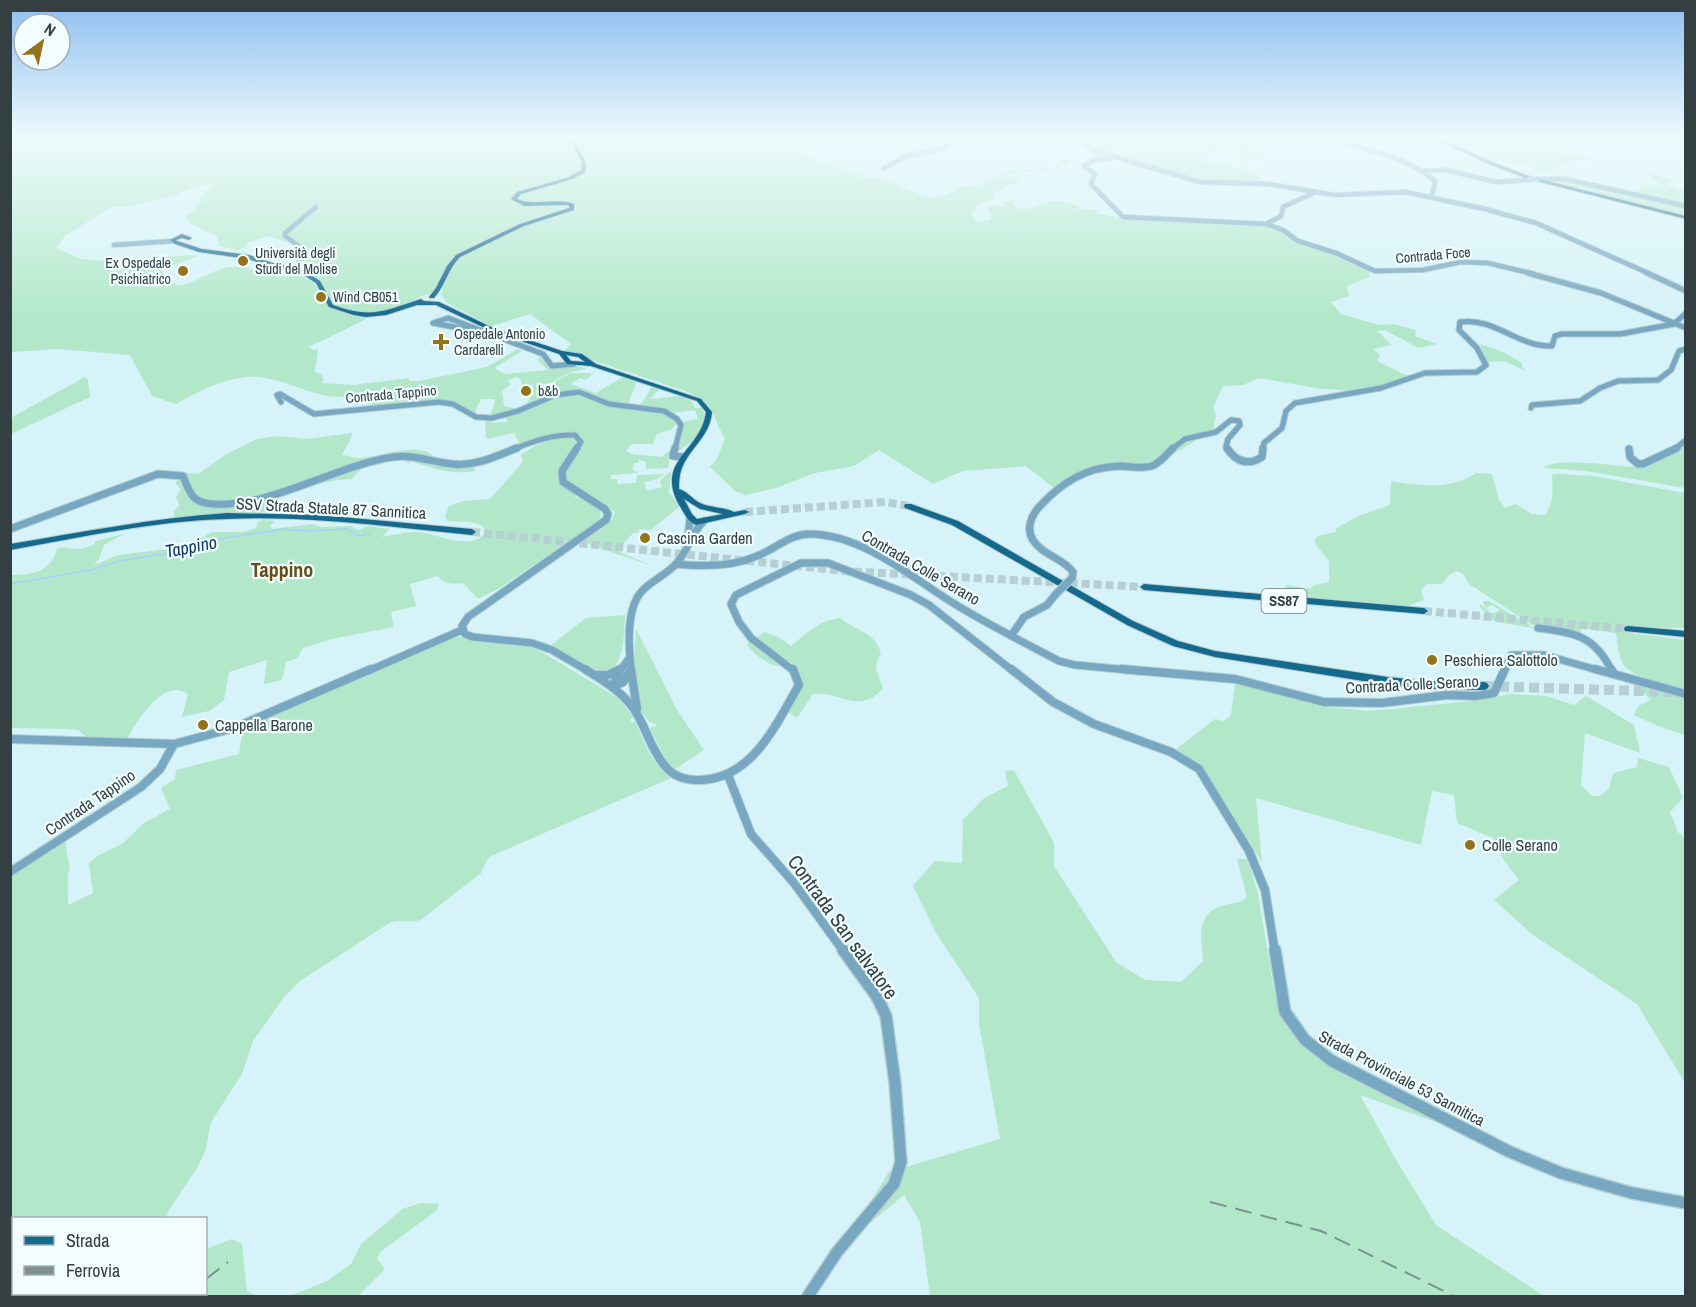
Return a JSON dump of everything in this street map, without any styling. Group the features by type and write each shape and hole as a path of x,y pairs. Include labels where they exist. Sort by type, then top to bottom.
{"main road":[{"path":"436,299 449,265 458,256 522,225 572,208 567,203 519,203 514,199 516,197"},
{"path":"1604,197 1686,218"},
{"path":"174,241 189,238 189,244 207,252"},
{"path":"174,241 207,252 241,255 277,267 298,271"},
{"path":"277,267 298,271 313,279 321,286 330,305 334,307 366,317 394,312 436,299 491,329 579,362 594,364 691,397 704,404 709,412 708,424 683,457 676,485 679,498 689,517 696,522 745,512 705,508 692,510 689,517"},
{"path":"676,485 686,499 712,514 706,520"},
{"path":"908,506 956,524 1130,623 1176,644 1215,654 1388,681 1428,685 1484,686"},
{"name":"SSV Strada Statale 87 Sannitica","path":"10,547 159,522 227,516 268,516 472,532"},
{"name":"SS87","path":"1144,587 1424,611"},
{"path":"1628,629 1686,634"}],"street":[{"path":"1104,197 1123,217 1266,224 1281,216 1282,207 1304,197"},
{"path":"1436,197 1536,224 1686,291"},
{"path":"1646,197 1686,206"},
{"path":"298,271 299,246 285,236 285,233 316,207"},
{"name":"Contrada Foce","path":"1266,224 1283,230 1298,241 1336,253 1375,271 1423,270 1461,262 1488,263 1602,293 1686,328"},
{"path":"114,246 174,241"},
{"path":"1011,636 1024,617 1047,605 1072,578 1073,572 1068,563 1035,543 1030,534 1030,520 1062,484 1085,471 1098,467 1154,465 1170,454 1179,442 1212,433 1231,420 1239,421 1240,425 1228,439 1226,446 1230,453 1244,462 1253,463 1262,457 1264,443 1282,428 1286,411 1295,403 1372,390 1425,374 1471,373 1483,369 1486,365 1482,356 1459,330 1460,322 1468,320 1494,324 1510,337 1544,347 1552,346 1555,336 1559,334 1580,332 1615,335 1674,324 1686,313"},
{"path":"480,332 433,323 448,318 543,354 550,364 559,366 579,362"},
{"path":"1531,408 1532,405 1580,401 1600,388 1618,381 1658,380 1671,370 1679,351 1686,349"},
{"path":"559,366 566,357"},
{"name":"Contrada Tappino","path":"281,402 276,395 280,394 314,414 424,402 444,402 459,407 476,417 492,418 518,411 556,395 579,392 609,404 656,409 672,414 681,425 673,456 683,457"},
{"path":"10,529 160,473 183,476 189,494 196,500 206,503 243,502 380,460 410,456 460,465 475,464 550,436 575,435 581,442 562,471 564,482 605,509 608,514 606,520 470,615 463,623 462,630"},
{"path":"1629,449 1630,457 1638,464 1643,464 1677,448 1686,440"},
{"path":"688,543 689,517"},
{"path":"612,687 622,683 630,657 634,602 641,593 676,564 699,526 706,520"},
{"name":"Contrada Colle Serano","path":"676,564 702,566 735,562 762,554 796,534 827,535 846,541 908,573 947,599 1059,662 1235,679 1324,702 1382,703 1447,695 1486,696 1494,693 1507,659 1516,654 1544,655 1686,694"},
{"name":"Strada Provinciale 53 Sannitica","path":"462,630 465,634 475,637 523,641 540,645 612,687 638,713 661,761 671,774 702,780 728,775 739,769 758,752 799,685 798,674 791,664 761,646 734,614 731,604 736,595 801,563 814,561 843,568 911,595 954,622 1034,689 1053,702 1094,724 1171,752 1199,769 1249,851 1265,890 1285,1012 1291,1025 1306,1044 1332,1060 1520,1156 1561,1173 1632,1193 1686,1203"},
{"path":"1538,628 1573,633 1593,642 1607,659 1614,674"},
{"name":"Contrada Tappino","path":"10,739 174,744 234,728 462,630"},
{"path":"591,674 608,675 626,670"},
{"path":"626,670 638,713"},
{"name":"Contrada Tappino","path":"10,872 141,787 160,769 174,744"},
{"name":"Contrada San salvatore","path":"728,775 752,834 763,850 794,883 877,997 886,1016 895,1083 901,1162 894,1184 837,1252 808,1296"}],"green space":[{"path":"11,197 168,197 127,207 112,207 66,235 56,248 82,259 104,261 200,255 166,268 163,272 163,276 178,286 218,270 232,267 278,276 297,274 313,282 321,293 319,294 322,301 324,300 330,308 366,319 309,347 313,350 318,349 315,372 321,374 324,380 322,383 353,385 409,378 409,381 419,381 487,367 518,349 522,351 494,368 505,374 548,370 537,360 540,357 551,368 576,366 587,369 570,372 551,383 539,385 539,391 554,389 555,382 570,373 590,373 592,375 586,380 580,378 571,384 596,393 623,377 637,381 628,404 640,406 652,387 659,389 650,399 682,397 692,402 695,408 702,408 704,415 698,434 676,453 682,422 698,419 695,410 670,413 678,423 670,430 657,434 653,444 632,444 626,451 632,454 661,457 672,449 668,468 646,469 646,462 639,460 638,463 634,463 633,470 638,473 611,475 611,479 617,479 618,484 636,483 637,475 664,474 657,479 644,482 647,491 662,487 660,481 671,471 669,493 680,506 651,530 640,529 637,533 633,533 617,551 656,567 582,542 606,525 615,512 583,492 574,497 587,500 600,509 601,520 498,589 478,599 463,583 452,584 438,576 410,584 416,606 391,612 394,627 332,639 303,648 297,658 286,662 282,680 264,684 267,660 229,672 224,700 209,711 182,717 188,694 178,690 169,691 151,704 126,740 89,739 78,730 11,728 11,575 40,571 50,563 57,549 62,547 83,548 95,544 95,541 124,534 104,545 99,559 94,564 97,564 116,556 189,544 211,532 244,532 256,528 258,522 264,520 275,521 270,526 273,529 312,524 322,527 350,526 359,530 367,526 389,529 382,537 415,532 451,540 468,541 483,535 485,530 482,526 472,522 447,521 445,517 449,506 463,501 490,499 523,462 521,455 539,444 553,439 575,438 578,442 576,444 582,446 584,441 581,435 573,433 551,435 521,446 514,433 486,439 485,420 493,423 508,422 505,417 490,416 494,399 481,399 474,413 454,403 358,409 385,398 390,392 348,397 332,396 259,377 239,378 220,383 176,404 152,396 130,355 58,349 11,352","holes":["517,377 521,380 522,387 533,385 534,393 522,410 504,406 502,391 510,385 508,380"]},
{"path":"994,197 993,200 978,204 971,214 978,222 991,220 991,213 988,211 990,206 1005,206 1003,202 1012,200 1015,202 1012,204 1021,209 1056,201 1078,206 1079,209 1098,210 1097,213 1129,220 1262,225 1283,232 1295,241 1335,253 1370,271 1370,277 1347,286 1349,296 1331,302 1341,314 1379,325 1393,324 1416,330 1415,336 1437,344 1418,348 1385,330 1377,331 1392,345 1373,349 1380,355 1377,361 1408,376 1378,387 1356,391 1323,389 1258,378 1243,385 1223,386 1213,407 1216,416 1213,430 1152,467 1097,472 1054,488 1026,466 963,471 933,484 879,450 854,466 815,473 776,488 746,495 735,491 710,467 717,459 725,438 710,407 688,392 564,351 571,344 530,314 491,326 446,302 441,294 449,270 445,269 434,291 409,303 378,313 346,311 332,302 317,278 302,271 301,247 296,241 287,242 267,236 247,243 247,247 237,250 219,246 217,236 190,224 186,216 196,209 194,206 202,202 200,198"},
{"path":"1610,197 1638,197 1685,207 1685,216"},
{"path":"1646,197 1685,197 1685,206"},
{"path":"1480,344 1503,352 1522,363 1526,371 1504,361 1488,362"},
{"path":"85,377 88,380 90,397 11,434 11,420 14,416"},
{"path":"353,434 342,455 358,458 416,450 434,456 439,465 452,468 474,466 476,471 451,472 411,461 409,463 402,460 386,460 362,469 352,479 311,486 272,502 279,509 257,513 174,517 174,511 180,505 176,498 181,489 175,483 186,473 198,474 225,455 257,439 278,436 306,439"},
{"path":"1685,444 1685,488 1586,471 1543,468 1574,462 1640,467 1664,458"},
{"path":"1476,473 1492,474 1499,500 1505,508 1516,504 1532,514 1545,515 1553,491 1552,475 1557,474 1593,476 1685,493 1685,628 1624,627 1629,633 1685,640 1685,735 1634,715 1638,706 1651,700 1638,687 1620,680 1640,684 1642,677 1628,669 1621,660 1616,633 1582,628 1579,633 1531,624 1469,584 1463,574 1457,571 1449,575 1442,584 1427,584 1421,590 1424,600 1405,607 1285,596 1286,585 1311,589 1314,585 1329,582 1329,561 1314,542 1317,536 1336,532 1336,528 1361,515 1390,505 1391,481 1423,485 1446,484 1457,482"},
{"path":"1484,601 1489,601 1534,628 1496,622 1479,606 1480,604 1492,614 1500,610 1492,605 1486,608"},
{"path":"625,615 621,653 612,669 605,672 584,666 550,646 586,618"},
{"path":"840,618 875,641 881,654 878,658 877,671 883,688 874,696 857,701 822,693 813,694 797,718 787,711 801,686 800,673 796,667 790,661 786,666 769,663 747,645 749,641 765,632 780,638 791,646 819,625"},
{"path":"636,629 677,710 704,750 674,770 667,762 650,728 657,726 656,724 649,722 638,706 633,674"},
{"path":"454,635 474,641 527,646 542,652 618,698 633,717 630,719 631,723 635,722 654,760 671,778 489,857 481,873 422,919 391,922 300,981 284,997 253,1041 242,1074 211,1122 205,1152 166,1217 12,1217 12,1295 207,1295 207,1249 232,1239 242,1244 247,1291 256,1296 11,1296 11,875 65,841 70,870 68,873 68,905 93,893 89,863 97,856 122,844 144,823 170,809 161,788 175,779 176,770 239,754 243,728"},
{"path":"1235,683 1325,707 1371,711 1481,700 1509,694 1546,696 1574,705 1586,696 1634,725 1640,753 1585,733 1581,785 1592,796 1600,796 1609,789 1613,773 1637,767 1638,758 1669,767 1683,798 1670,812 1678,832 1685,838 1685,1083 1637,1004 1533,935 1494,900 1519,880 1503,859 1493,838 1457,823 1454,795 1432,791 1421,845 1256,798 1262,862 1200,766 1175,750 1215,719 1224,721 1231,715"},
{"path":"1014,770 1054,843 1054,866 1116,962 1145,980 1181,982 1203,961 1201,935 1204,920 1215,908 1240,902 1247,897 1237,859 1247,859 1258,893 1273,986 1285,1026 1319,1050 1489,1135 1500,1145 1360,1095 1436,1225 1544,1296 930,1296 920,1222 904,1195 870,1223 865,1210 889,1172 1000,1139 979,1024 979,998 936,933 913,886 935,861 962,863 963,820 983,799 1008,786 1005,771"},
{"path":"421,1203 439,1204 436,1211 380,1252 377,1259 385,1269 358,1296 290,1296 327,1281 351,1264 361,1244 402,1209"}],"waterway":[{"name":"Tappino","path":"10,584 91,570 119,561 188,550 225,538 284,529 304,531 347,529 358,536 370,534"}],"tunnel":[{"path":"745,512 885,502 908,506"},
{"path":"472,532 845,571 1144,587"},
{"path":"1424,611 1628,629"},
{"path":"1484,686 1673,692"}],"railway":[{"path":"1210,1202 1321,1231 1454,1296"},
{"path":"207,1278 228,1262"}],"place":[{"name":"Università degli Studi del Molise","path":"243,261"},
{"name":"Ex Ospedale Psichiatrico","path":"183,271"},
{"name":"Wind CB051","path":"321,297"},
{"name":"Ospedale Antonio Cardarelli","path":"441,342"},
{"name":"b&b","path":"526,391"},
{"name":"Cascina Garden","path":"645,538"},
{"name":"Peschiera Salottolo","path":"1432,660"},
{"name":"Cappella Barone","path":"203,725"},
{"name":"Colle Serano","path":"1470,845"}],"district":[{"name":"Tappino","path":"282,570"}]}
